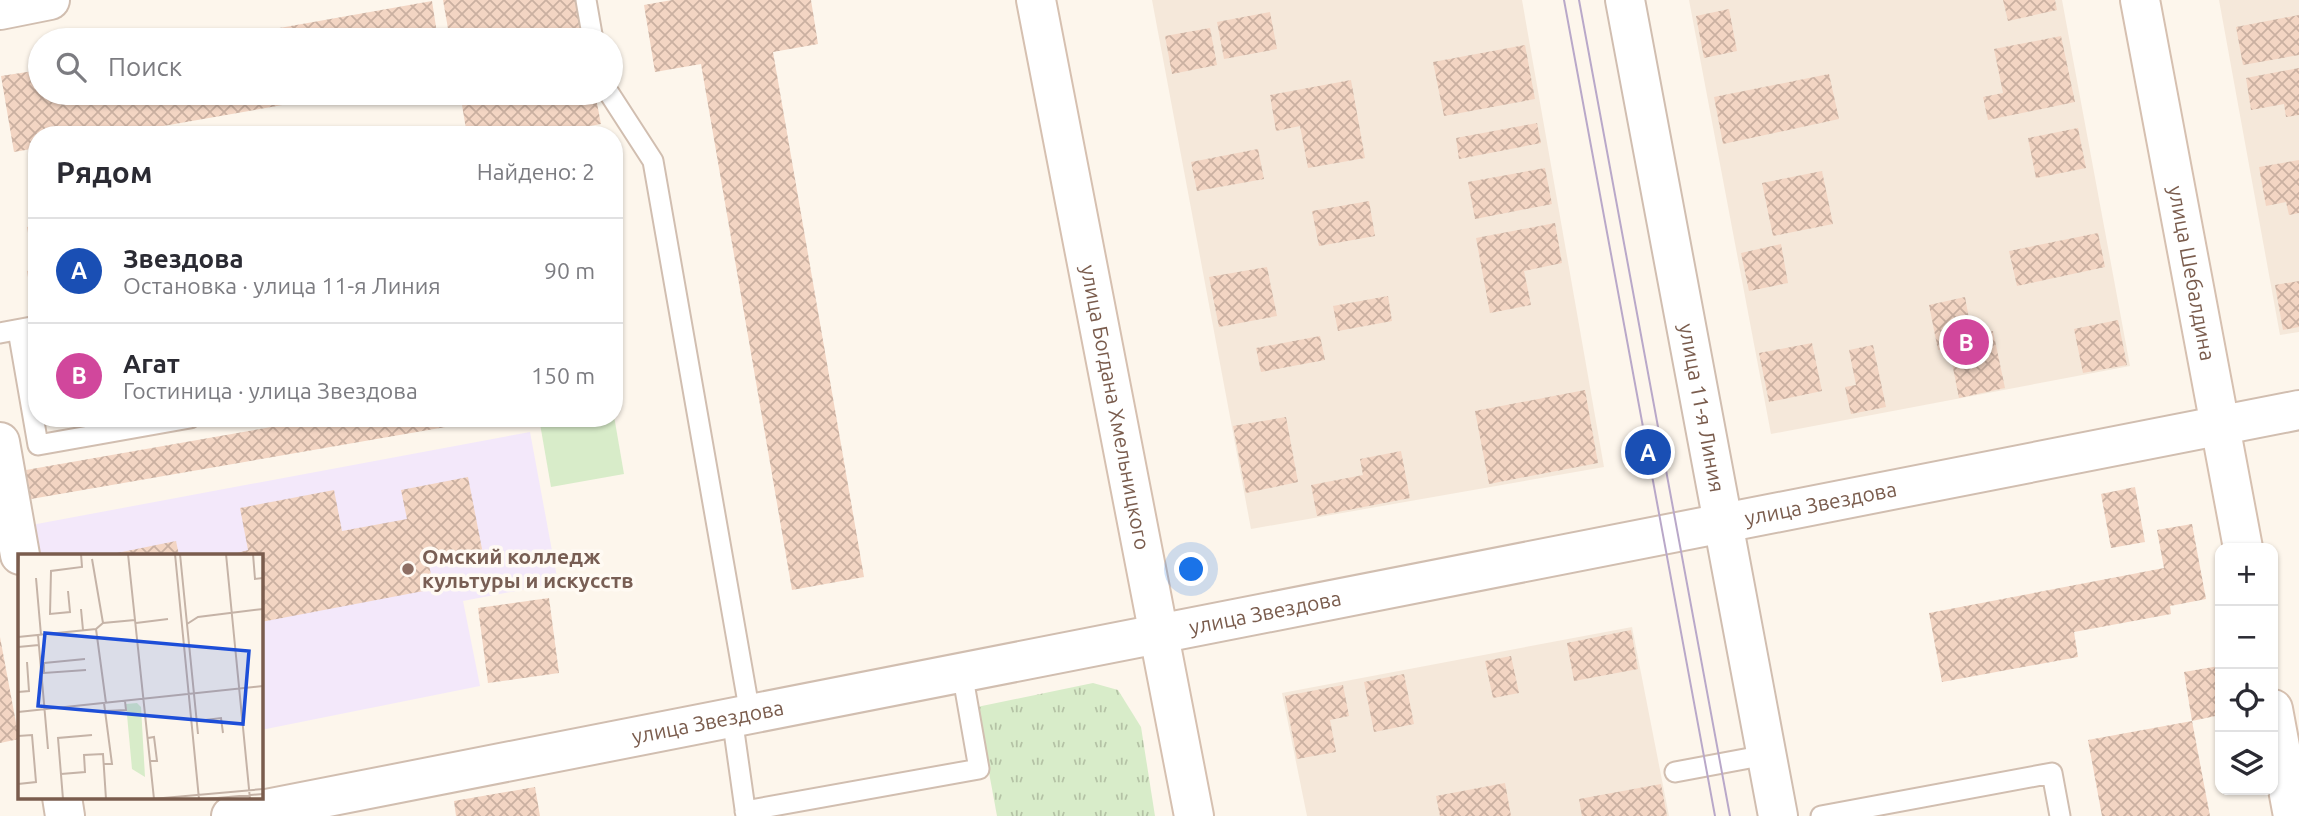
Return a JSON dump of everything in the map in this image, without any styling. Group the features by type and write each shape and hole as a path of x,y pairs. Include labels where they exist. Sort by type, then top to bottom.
{"street":[{"path":"0,10 50,0"},
{"name":"улица Богдана Хмельницкого","path":"1036,0 1194,816"},
{"name":"улица 11-я Линия","path":"1625,0 1778,816"},
{"name":"улица Шебалдина","path":"2140,0 2242,543"},
{"name":"улица Звездова","path":"231,816 2299,410"},
{"path":"0,442 20,554"},
{"path":"2277,732 2292,816"},
{"path":"62,798 65,816"}],"lane":[{"path":"586,0 591,28"},
{"path":"617,105 653,161 741,716 746,814 979,769 962,672"},
{"path":"18,329 28,390"},
{"path":"34,427 37,445 139,427"},
{"path":"1675,772 1766,755"},
{"path":"1821,816 2052,773 2060,816"}],"shaded area":[{"path":"1152,0 1522,0 1604,467 1251,529"},
{"path":"1689,0 2062,0 2130,366 1771,434"},
{"path":"2219,0 2299,0 2299,332 2280,335"},
{"name":"Омский колледж культуры и искусств","path":"530,432 558,583 463,601 480,686 262,730 262,554 32,554 26,526"},
{"path":"1632,627 1669,816 1307,816 1282,693"}],"green space":[{"path":"541,427 616,427 624,474 551,487"},
{"path":"1093,683 1118,690 1141,727 1155,816 997,816 977,707"}],"building":[{"path":"443,0 578,0 583,28 448,28"},
{"path":"672,0 811,0 818,44 773,52 864,577 792,590 701,64 655,72 644,5"},
{"path":"2003,0 2055,0 2057,10 2008,21"},
{"path":"432,1 436,28 279,28"},
{"path":"1729,9 1737,51 1704,58 1696,16"},
{"path":"1270,12 1277,49 1224,59 1217,22"},
{"path":"2299,15 2299,55 2243,65 2236,27"},
{"path":"1210,28 1217,65 1172,74 1165,36"},
{"path":"2061,36 2075,102 1988,120 1983,97 2003,93 1994,49"},
{"path":"1525,45 1535,99 1444,116 1433,62"},
{"path":"2299,68 2299,115 2286,117 2284,104 2251,110 2246,78"},
{"path":"28,72 28,105 282,105 163,126 28,126 28,150 14,152 1,76"},
{"path":"1829,74 1839,119 1723,144 1714,97"},
{"path":"1351,80 1365,158 1308,168 1300,126 1276,131 1270,95"},
{"path":"462,105 597,105 601,124 590,126 466,126"},
{"path":"1537,123 1541,143 1459,159 1456,138"},
{"path":"2078,128 2086,168 2036,178 2028,138"},
{"path":"1258,149 1264,179 1197,191 1191,162"},
{"path":"2299,160 2299,213 2289,215 2286,202 2266,206 2259,167"},
{"path":"1545,168 1552,204 1475,219 1468,182"},
{"path":"1822,171 1833,224 1773,236 1762,183"},
{"path":"1369,201 1375,236 1319,246 1312,211"},
{"path":"1555,223 1562,263 1524,271 1531,305 1490,313 1476,238"},
{"path":"2098,233 2105,267 2017,286 2009,251"},
{"path":"1781,244 1788,283 1749,291 1741,253"},
{"path":"1267,267 1277,316 1219,327 1209,277"},
{"path":"2299,281 2299,327 2283,330 2275,285"},
{"path":"1388,296 1392,321 1338,331 1333,306"},
{"path":"1965,297 1972,335 1993,331 2005,388 1959,398 1949,348 1938,350 1929,305"},
{"path":"2118,320 2127,365 2083,373 2074,329"},
{"path":"1320,336 1325,360 1261,372 1256,348"},
{"path":"1812,343 1822,391 1769,402 1759,353"},
{"path":"1873,345 1886,407 1851,414 1845,387 1856,385 1849,350"},
{"path":"1585,390 1598,463 1489,484 1475,411"},
{"path":"1286,417 1298,482 1246,493 1233,426"},
{"path":"272,427 446,427 31,499 26,470"},
{"path":"1401,451 1410,498 1317,516 1311,485 1363,475 1360,459"},
{"path":"468,477 483,554 429,565 434,589 262,622 262,554 234,554 248,550 240,508 334,490 342,531 407,519 401,490"},
{"path":"2135,487 2145,542 2111,548 2101,494"},
{"path":"2192,524 2206,599 2170,606 2171,614 2074,632 2078,657 1942,682 1929,613 2164,568 2157,530"},
{"path":"176,541 179,554 112,554"},
{"path":"549,598 559,673 488,683 478,608"},
{"path":"1631,630 1638,669 1574,681 1567,643"},
{"path":"0,637 18,739 0,743"},
{"path":"1511,656 1519,693 1493,698 1485,661"},
{"path":"2215,667 2215,716 2192,721 2184,672"},
{"path":"1404,674 1414,724 1374,732 1364,682"},
{"path":"1343,685 1349,716 1330,720 1336,752 1297,759 1285,696"},
{"path":"2192,721 2210,816 2102,816 2088,740"},
{"path":"1505,783 1511,816 1440,816 1436,796"},
{"path":"1661,784 1667,816 1582,816 1579,799"},
{"path":"535,787 540,816 456,816 454,801"}],"tram line":[{"path":"1564,0 1715,816"},
{"path":"1579,0 1730,816"}],"place":[{"name":"Агат","path":"1966,342"},
{"name":"Звездова","path":"1648,452"},
{"name":"Омский колледж культуры и искусств","path":"408,569"}]}
